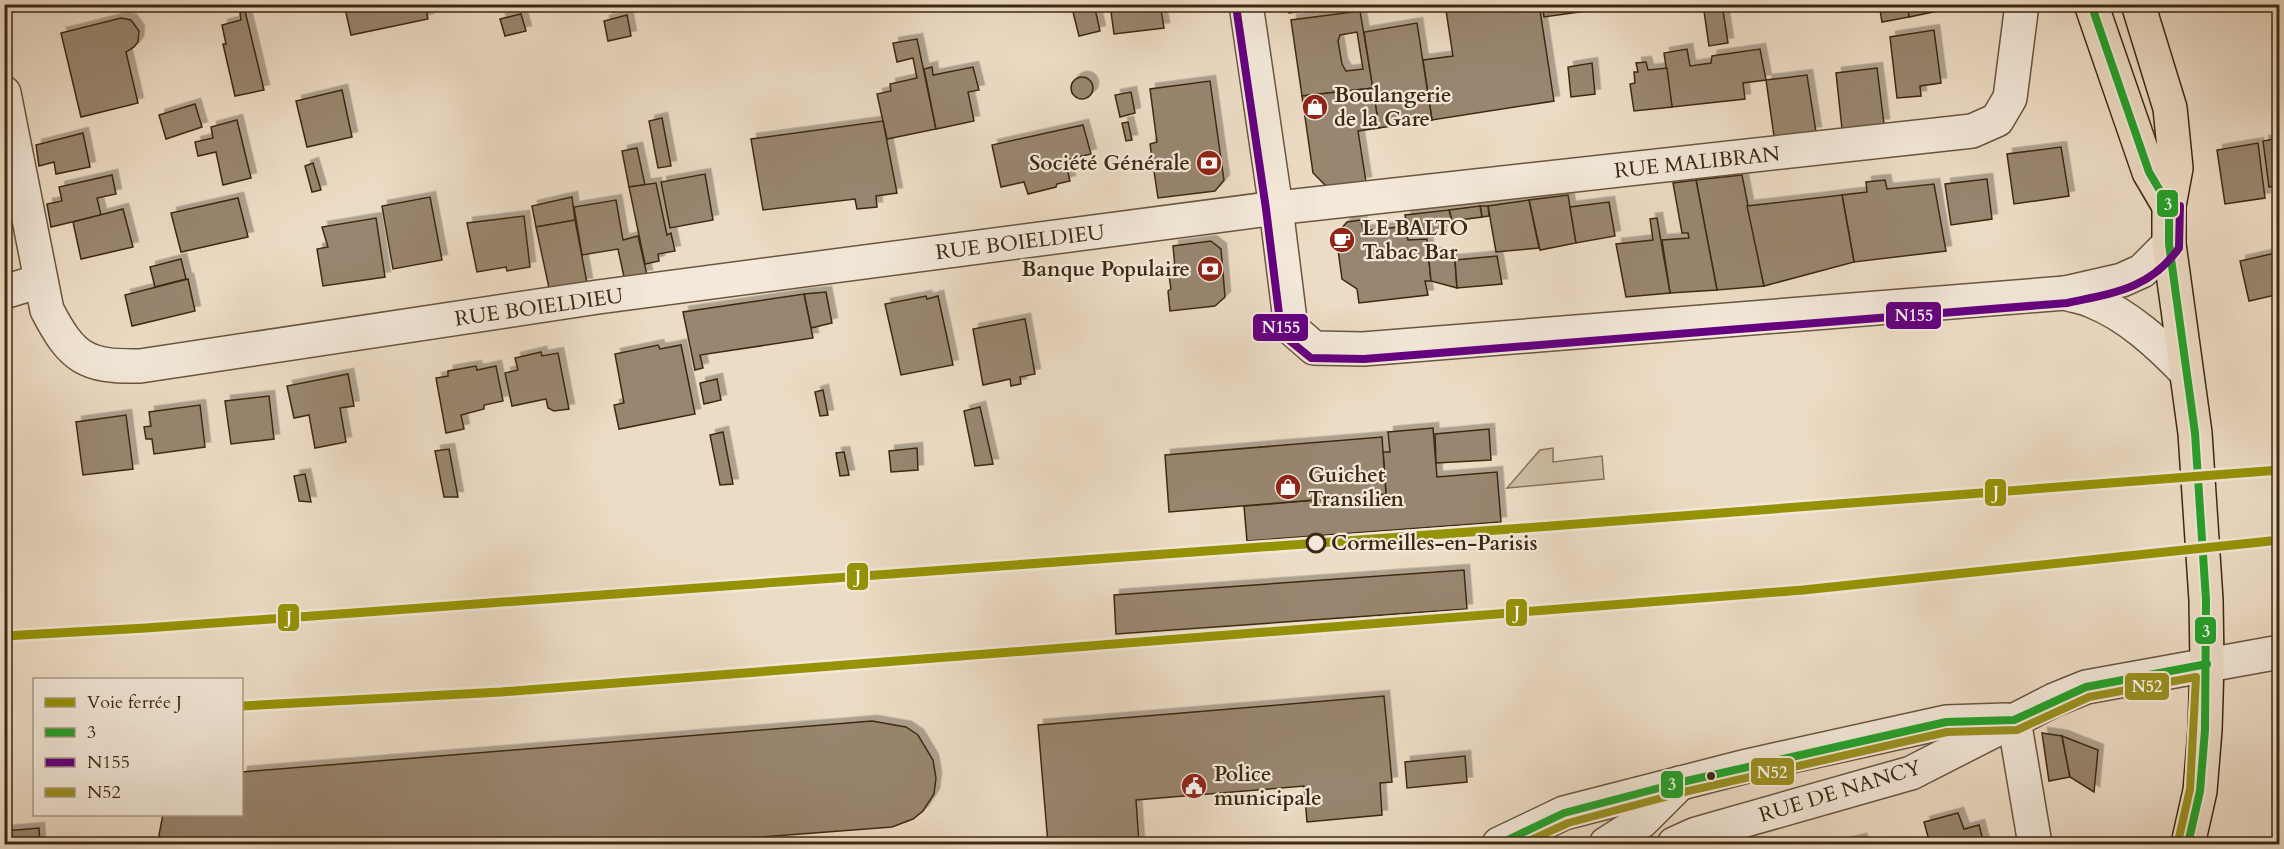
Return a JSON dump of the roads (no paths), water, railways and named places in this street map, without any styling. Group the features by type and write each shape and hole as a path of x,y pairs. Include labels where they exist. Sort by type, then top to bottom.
{"main road":[{"path":"2091,4 2149,172 2169,206"},
{"path":"2138,4 2170,108 2176,168 2169,206 2169,243 2198,462 2207,664 2200,791 2188,844"}],"street":[{"path":"1246,4 1291,328 1314,348 1363,349 2065,293 2122,280 2142,271 2169,243"},
{"name":"RUE MALIBRAN","path":"1276,208 1972,131 1997,120 2010,98 2022,4"},
{"name":"RUE BOIELDIEU","path":"4,93 47,310 59,334 71,349 86,360 110,367 140,366 598,297 1276,208"},
{"path":"4,292 40,281"},
{"path":"2065,293 2092,301 2115,312 2166,351 2186,372"},
{"name":"RUE DE NANCY","path":"1674,844 1696,834 1911,773 2054,700 2086,687 2280,652"},
{"path":"1498,844 1564,813 1682,782 1946,722 2014,720 2036,844"},
{"path":"1606,844 1642,820 1682,782"}],"rail line":[{"name":"J","path":"4,636 146,628 1213,551 2280,470"},
{"name":"J","path":"243,706 501,692 1803,590 2280,540"}],"place":[{"name":"Boulangerie de la Gare","path":"1315,107"},
{"name":"Société Générale","path":"1209,163"},
{"name":"LE BALTO Tabac Bar","path":"1342,240"},
{"name":"Banque Populaire","path":"1210,269"},
{"name":"Guichet Transilien","path":"1288,487"},
{"name":"Cormeilles-en-Parisis","path":"1316,543"},
{"name":"Police municipale","path":"1194,786"}]}
